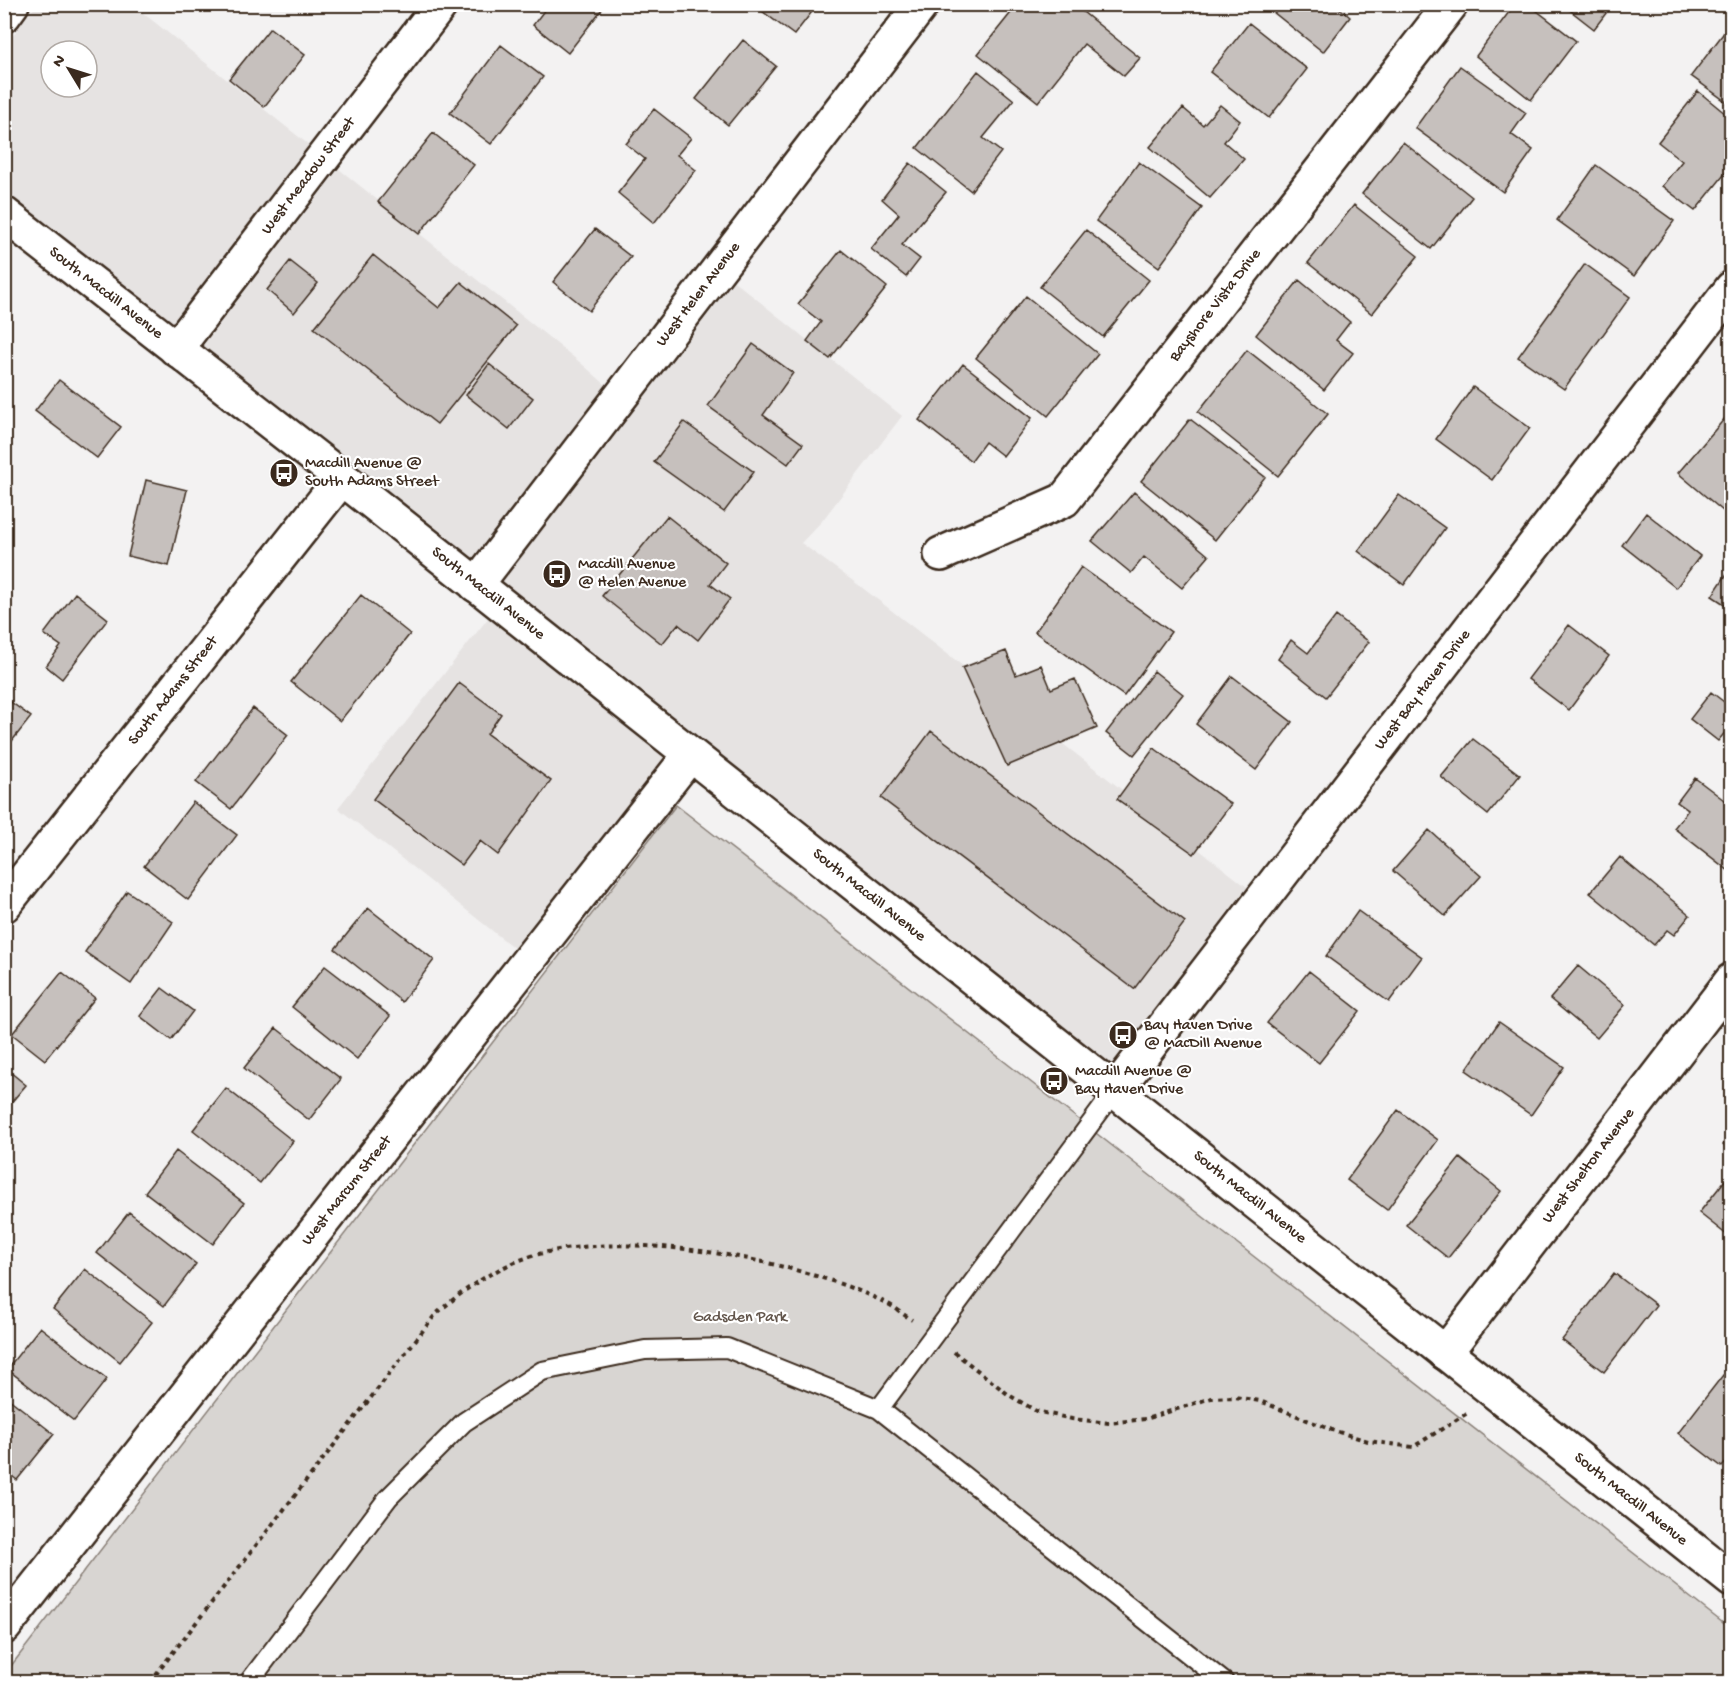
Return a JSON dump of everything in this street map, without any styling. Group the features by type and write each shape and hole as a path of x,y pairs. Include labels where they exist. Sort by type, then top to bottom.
{"street":[{"path":"4,15 12,4"},
{"name":"West Meadow Street","path":"176,349 441,4"},
{"name":"West Helen Avenue","path":"476,585 922,4"},
{"name":"Bayshore Vista Drive","path":"941,554 1064,500 1451,4"},
{"name":"South Macdill Avenue","path":"4,214 342,478 1731,1580"},
{"name":"West Bay Haven Drive","path":"1114,1092 1731,288"},
{"name":"South Adams Street","path":"4,905 342,478"},
{"name":"West Marcum Street","path":"4,1627 690,756"},
{"name":"West Shelton Avenue","path":"1445,1353 1731,980"}],"lane":[{"path":"879,1408 1114,1092"},
{"path":"249,1683 388,1498 464,1422 542,1371 645,1350 727,1348 879,1408 1224,1683"}],"shaded area":[{"path":"36,5 133,5 309,145 172,324 5,192 5,46"},
{"path":"339,169 606,385 471,560 202,347"},
{"path":"734,281 902,416 822,521 801,543 860,586 1247,887 1110,1066 501,583"},
{"path":"489,617 665,757 514,948 338,808"}],"green space":[{"name":"Gadsden Park","path":"676,805 1732,1630 1731,1682 5,1682 4,1675"}],"building":[{"path":"549,4 606,4 568,53 533,25"},
{"path":"761,4 818,4 794,35 758,8"},
{"path":"1018,4 1073,4 1140,58 1124,76 1084,44 1038,102 978,54"},
{"path":"1263,4 1335,4 1350,17 1323,52"},
{"path":"1515,4 1528,4 1576,41 1531,100 1476,56"},
{"path":"1562,4 1613,4 1594,29"},
{"path":"1732,22 1732,106 1691,76"},
{"path":"1249,23 1307,69 1269,118 1210,72"},
{"path":"270,28 305,55 264,107 229,79"},
{"path":"743,40 776,66 728,125 696,99"},
{"path":"501,45 543,77 491,144 450,113"},
{"path":"1460,66 1526,113 1511,134 1533,150 1503,192 1415,128"},
{"path":"978,71 1014,100 983,138 1001,152 971,191 917,148"},
{"path":"1698,91 1732,119 1732,165 1695,211 1662,186 1682,161 1658,142"},
{"path":"1220,105 1240,121 1224,142 1244,159 1210,198 1150,147 1183,108 1203,125"},
{"path":"654,109 691,138 677,155 696,170 654,223 618,193 645,159 626,144"},
{"path":"433,133 474,165 419,234 378,202"},
{"path":"1403,142 1472,197 1431,249 1362,194"},
{"path":"1139,162 1202,208 1159,267 1096,221"},
{"path":"910,163 946,192 902,245 920,259 906,277 871,249 899,214 882,199"},
{"path":"1596,165 1674,221 1634,276 1557,220"},
{"path":"1354,205 1418,256 1372,314 1308,263"},
{"path":"595,229 631,257 589,311 553,282"},
{"path":"1086,230 1149,280 1103,337 1040,287"},
{"path":"841,250 887,287 830,359 807,341 821,322 798,304"},
{"path":"373,255 439,308 461,282 516,326 437,424 314,328"},
{"path":"290,261 318,283 294,313 267,290"},
{"path":"1585,264 1630,297 1564,389 1518,357"},
{"path":"1299,280 1350,322 1336,340 1353,353 1324,390 1256,335"},
{"path":"1026,296 1098,354 1048,416 976,358"},
{"path":"753,344 793,373 763,415 803,444 788,464 708,406"},
{"path":"1247,350 1328,414 1278,476 1198,412"},
{"path":"489,364 533,398 509,429 466,395"},
{"path":"963,364 1032,418 1003,456 985,442 971,461 919,420"},
{"path":"59,380 121,427 97,458 35,411"},
{"path":"1473,387 1530,428 1492,480 1436,439"},
{"path":"1732,410 1732,501 1723,511 1678,473"},
{"path":"1190,419 1265,477 1215,540 1141,481"},
{"path":"684,422 754,472 724,512 654,462"},
{"path":"146,480 187,490 169,566 128,556"},
{"path":"1134,492 1209,556 1182,588 1144,557 1131,573 1092,541"},
{"path":"1399,495 1445,528 1404,585 1358,551"},
{"path":"1646,513 1700,556 1676,588 1622,545"},
{"path":"667,516 726,563 710,584 730,599 698,640 678,624 662,644 602,596"},
{"path":"1732,566 1732,609 1712,596"},
{"path":"1081,567 1171,632 1124,696 1035,632"},
{"path":"75,593 108,619 62,679 46,666 61,646 44,634"},
{"path":"361,595 410,634 340,721 291,682"},
{"path":"1336,616 1369,642 1326,697 1278,659 1291,640 1308,653"},
{"path":"1569,625 1609,656 1569,710 1528,679"},
{"path":"1006,651 1016,675 1041,665 1051,689 1075,679 1097,728 1007,766 962,668"},
{"path":"1154,671 1183,694 1134,755 1106,733"},
{"path":"1232,676 1292,722 1256,770 1196,724"},
{"path":"459,683 501,714 487,734 551,781 498,855 480,841 462,865 373,799"},
{"path":"1711,692 1732,708 1732,724 1718,741 1690,719"},
{"path":"4,697 31,717 4,751"},
{"path":"253,708 288,735 231,809 196,782"},
{"path":"931,731 1185,922 1134,989 881,798"},
{"path":"1732,738 1732,753 1724,747"},
{"path":"1473,739 1520,775 1488,815 1441,777"},
{"path":"1154,748 1231,804 1194,854 1117,799"},
{"path":"1695,778 1732,806 1732,869 1729,871 1674,828 1688,810 1677,802"},
{"path":"193,802 237,835 188,900 144,866"},
{"path":"1429,830 1481,876 1445,916 1393,871"},
{"path":"1620,857 1690,915 1674,935 1667,930 1654,945 1590,893"},
{"path":"127,891 173,922 131,984 85,952"},
{"path":"368,908 434,960 402,1002 335,949"},
{"path":"1358,911 1422,957 1389,1002 1326,956"},
{"path":"325,966 390,1016 357,1059 292,1007"},
{"path":"1578,966 1625,1005 1597,1038 1550,999"},
{"path":"1309,971 1360,1011 1319,1063 1267,1023"},
{"path":"62,972 95,998 45,1060 12,1034"},
{"path":"162,988 193,1011 171,1040 140,1016"},
{"path":"1499,1022 1564,1067 1531,1115 1466,1070"},
{"path":"276,1028 341,1079 309,1120 244,1068"},
{"path":"4,1067 26,1085 4,1111"},
{"path":"226,1088 293,1141 260,1183 193,1130"},
{"path":"1398,1110 1438,1140 1387,1210 1347,1180"},
{"path":"1732,1133 1732,1151 1723,1145"},
{"path":"176,1151 244,1203 213,1244 145,1192"},
{"path":"1460,1158 1501,1191 1448,1258 1406,1225"},
{"path":"1730,1174 1732,1175 1732,1239 1699,1213"},
{"path":"129,1212 196,1264 164,1306 97,1253"},
{"path":"85,1269 152,1322 120,1362 53,1309"},
{"path":"1614,1273 1656,1305 1604,1372 1562,1340"},
{"path":"40,1327 107,1379 74,1421 7,1369"},
{"path":"1723,1375 1732,1381 1732,1456 1722,1467 1678,1433"},
{"path":"4,1395 54,1434 17,1480 4,1470"}],"place":[{"name":"Macdill Avenue @ South Adams Street","path":"284,473"},
{"name":"Macdill Avenue @ Helen Avenue","path":"557,574"},
{"name":"Bay Haven Drive @ MacDill Avenue","path":"1123,1035"},
{"name":"Macdill Avenue @ Bay Haven Drive","path":"1054,1081"}]}
